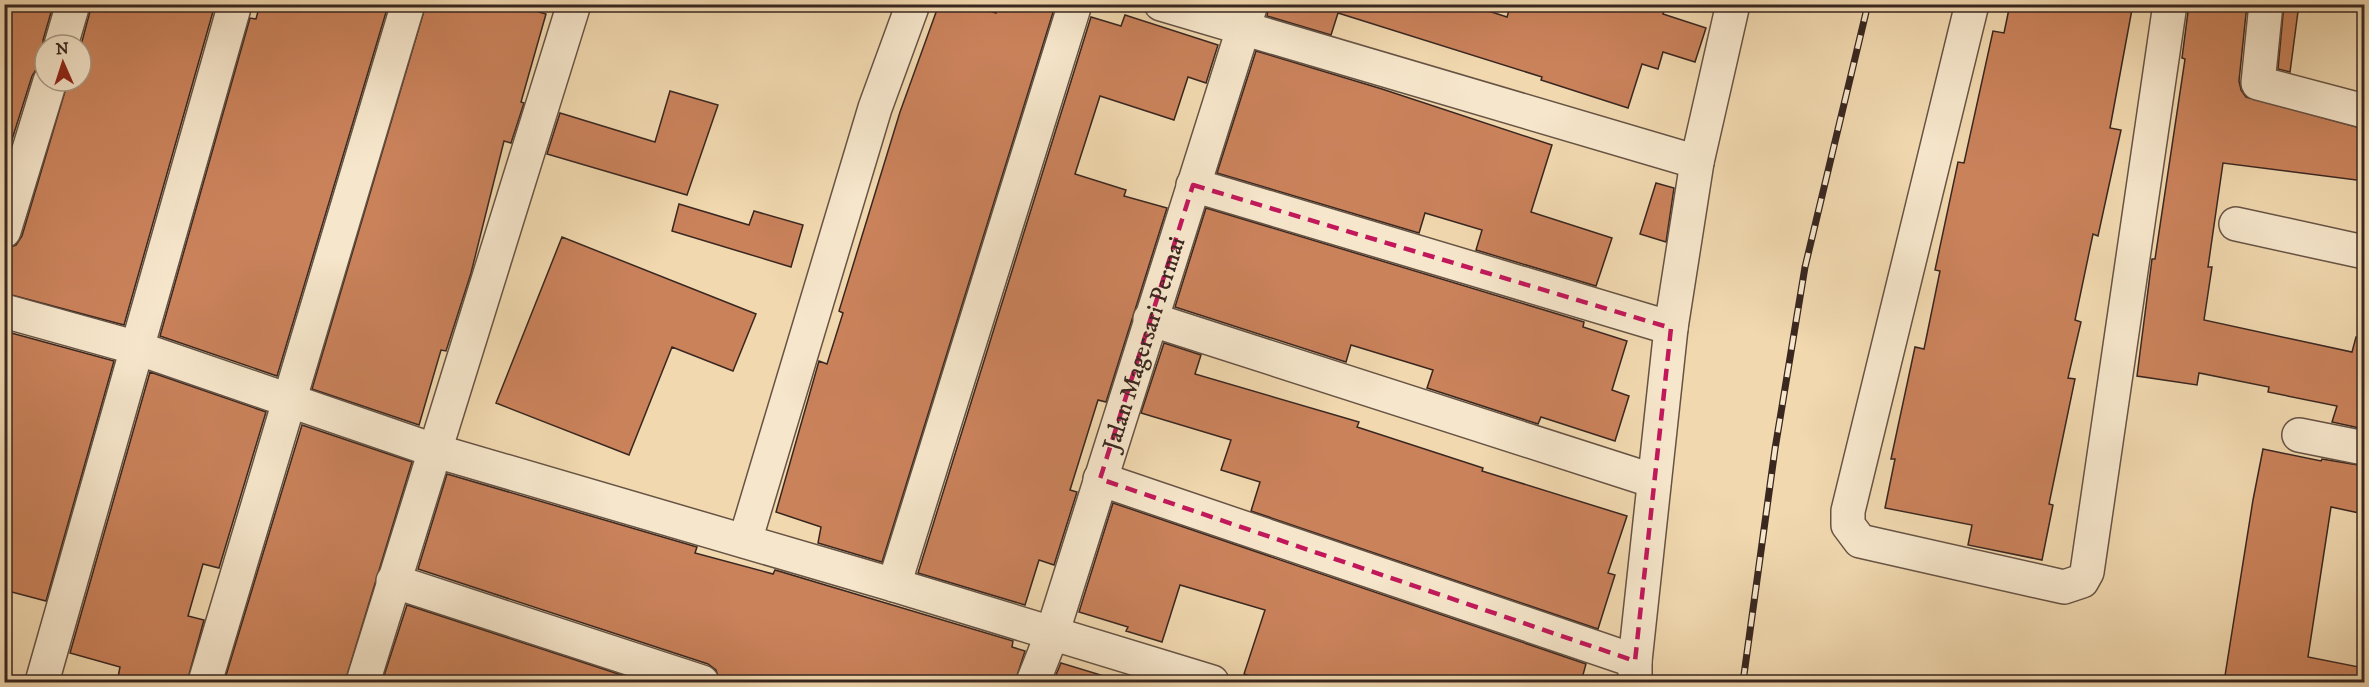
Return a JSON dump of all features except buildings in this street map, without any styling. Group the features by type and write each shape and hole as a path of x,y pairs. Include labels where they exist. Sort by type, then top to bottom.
{"street":[{"path":"65,33 73,4"},
{"path":"42,682 235,4"},
{"path":"205,682 408,4"},
{"path":"363,682 574,4"},
{"path":"745,541 875,108 913,4"},
{"path":"894,585 1075,4"},
{"path":"1161,4 1248,17 1697,162"},
{"path":"1100,479 1635,672 1671,328 1697,162 1733,4"},
{"path":"1972,4 1851,500 1848,525 1860,541 2064,587 2082,581 2087,572 2170,4"},
{"path":"2266,4 2258,82 2364,111"},
{"name":"Jalan Magersari Permai","path":"1033,682 1052,634 1150,319 1248,17"},
{"path":"4,231 46,93"},
{"path":"1193,185 1671,328"},
{"path":"2236,224 2364,252"},
{"path":"4,311 137,348 290,398 436,451 894,585 1212,682"},
{"path":"1150,319 1654,481"},
{"path":"2299,435 2364,448"},
{"path":"393,581 702,682"}],"highlighted area":[{"path":"1193,185 1671,328 1635,661 1100,479"}],"railway":[{"path":"1743,682 1775,449 1805,267 1868,4"}]}
